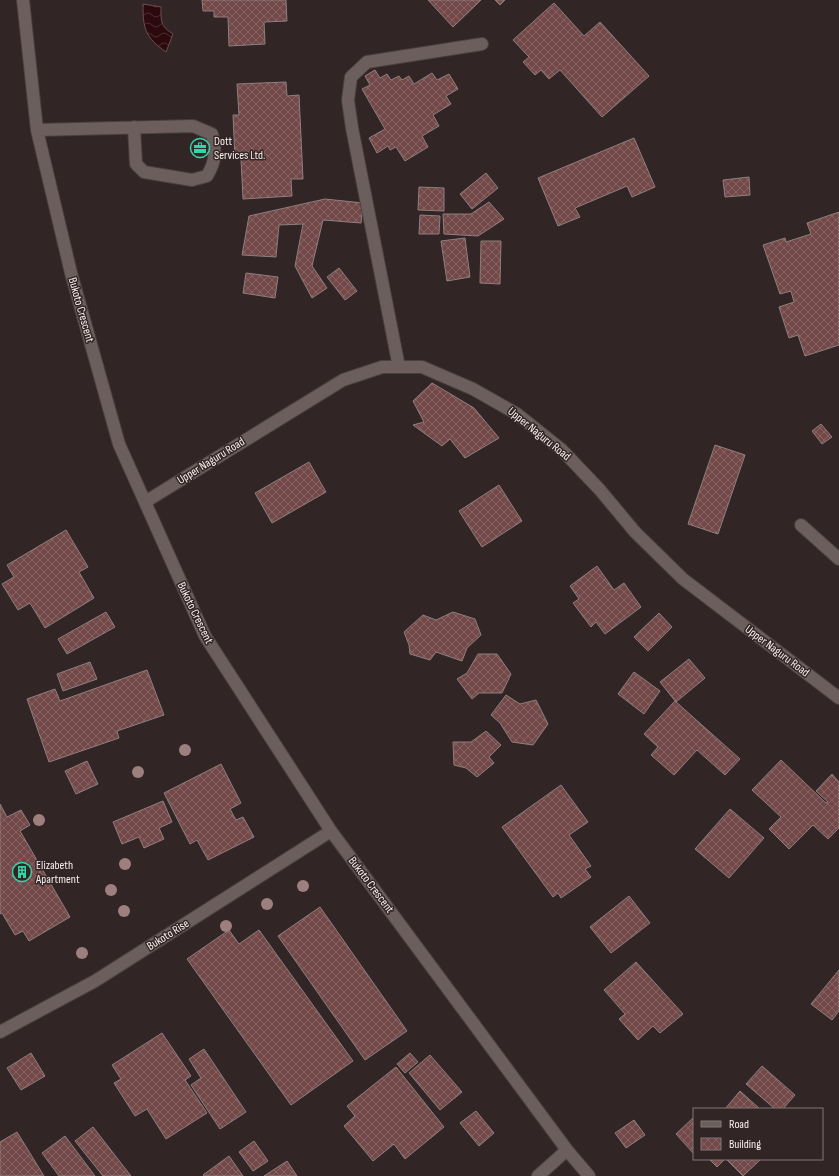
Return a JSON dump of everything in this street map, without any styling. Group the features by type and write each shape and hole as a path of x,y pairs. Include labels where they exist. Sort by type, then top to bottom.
{"street":[{"name":"Bukoto Crescent","path":"23,0 37,130 71,273 119,444 205,636 331,832 567,1150 589,1176"},
{"path":"399,367 352,128 348,100 351,77 367,62 482,44"},
{"path":"37,130 134,127 193,126 212,134 215,148 213,165 207,176 192,180 144,172 136,164 134,127"},
{"name":"Upper Naguru Road","path":"145,502 343,380 382,367 422,367 473,388 517,414 562,450 600,490 635,532 683,579 836,692"},
{"path":"802,525 839,559"},
{"name":"Bukoto Rise","path":"0,1032 95,981 331,832"},
{"path":"538,1176 567,1150"}],"water":[{"path":"143,4 161,7 163,26 173,34 166,52 149,37 145,26"}],"building":[{"path":"202,0 286,0 287,21 264,22 265,44 229,46 228,17 214,17 214,11 203,11"},
{"path":"428,0 481,0 453,27"},
{"path":"495,0 505,0 500,5"},
{"path":"554,3 584,36 600,22 649,76 602,117 560,70 549,79 541,70 535,75 523,62 529,57 513,40"},
{"path":"375,70 380,78 387,74 391,80 399,76 402,80 409,76 414,84 432,73 437,80 449,74 458,89 446,96 451,104 433,115 439,126 422,136 428,147 405,161 396,147 390,150 388,146 377,153 369,138 385,129 362,89 370,85 365,76"},
{"path":"286,82 287,96 299,95 303,179 291,179 292,196 243,199 241,159 235,159 233,115 239,115 237,84"},
{"path":"634,138 655,187 632,197 627,186 575,208 580,217 558,226 538,178"},
{"path":"486,173 498,188 472,209 460,194"},
{"path":"749,177 750,195 725,197 723,180"},
{"path":"419,187 444,188 444,211 418,210"},
{"path":"325,199 363,203 361,223 323,220 312,266 327,288 312,298 295,266 303,224 279,225 276,257 242,255 249,216"},
{"path":"489,202 504,219 478,236 444,234 443,214 471,214"},
{"path":"839,212 839,345 805,356 798,335 789,338 779,307 794,302 791,291 780,294 763,245 785,238 786,242 811,234 807,223"},
{"path":"420,215 440,216 439,234 419,234"},
{"path":"465,238 470,277 447,281 441,241"},
{"path":"481,241 501,241 500,284 480,283"},
{"path":"339,268 357,291 345,300 327,277"},
{"path":"246,273 278,277 275,298 243,293"},
{"path":"432,383 474,408 499,438 465,458 450,439 442,446 413,425 424,422 413,401"},
{"path":"821,424 832,437 822,444 812,431"},
{"path":"715,445 745,455 718,534 688,524"},
{"path":"309,462 326,492 272,523 255,493"},
{"path":"499,485 522,521 482,547 459,511"},
{"path":"66,530 88,567 79,572 94,598 45,628 30,603 18,610 2,584 14,577 7,565"},
{"path":"597,566 614,590 624,583 641,607 605,634 596,622 591,627 573,603 579,599 570,586"},
{"path":"106,612 115,627 67,654 58,639"},
{"path":"453,612 475,619 481,635 467,648 462,661 436,652 430,660 410,654 409,645 404,632 423,615 436,620"},
{"path":"659,613 672,627 648,651 634,637"},
{"path":"478,654 497,654 511,674 502,693 479,693 472,699 457,679 467,673"},
{"path":"689,659 705,678 676,702 660,682"},
{"path":"90,662 97,679 63,691 57,674"},
{"path":"147,670 164,715 117,731 119,738 49,762 27,699 55,689 60,701"},
{"path":"634,672 660,691 644,714 618,694"},
{"path":"506,695 520,704 536,700 548,724 533,745 512,742 500,723 491,715"},
{"path":"675,701 740,759 725,775 697,750 674,775 651,755 658,747 644,734"},
{"path":"486,731 501,745 489,757 494,763 477,777 466,768 454,765 453,742 471,742"},
{"path":"781,760 826,803 828,802 816,791 832,774 839,782 839,828 828,839 813,825 789,849 769,829 781,817 752,790"},
{"path":"87,761 98,784 76,794 65,771"},
{"path":"221,764 241,803 230,809 236,820 243,817 254,837 208,860 197,840 190,844 164,793"},
{"path":"561,785 588,822 569,835 591,866 585,869 591,877 561,898 558,893 553,897 502,827"},
{"path":"163,801 172,822 159,828 164,839 144,848 139,837 122,844 113,822"},
{"name":"Elizabeth Apartment","path":"0,804 7,817 21,810 30,825 20,831 70,917 29,941 23,931 15,935 2,913 0,914"},
{"path":"730,809 764,838 729,878 695,849"},
{"path":"629,896 650,923 611,953 590,927"},
{"path":"320,907 407,1031 365,1060 278,936"},
{"path":"229,930 239,944 259,930 353,1061 291,1105 187,959"},
{"path":"636,962 683,1014 660,1033 653,1026 638,1040 619,1019 625,1014 604,990"},
{"path":"839,970 839,1011 832,1020 811,1004"},
{"path":"162,1033 191,1076 185,1080 207,1113 166,1139 147,1109 135,1116 114,1083 121,1079 112,1065"},
{"path":"204,1049 246,1112 220,1129 191,1085 201,1078 189,1059"},
{"path":"31,1053 45,1076 21,1090 7,1068"},
{"path":"410,1053 418,1062 405,1073 397,1064"},
{"path":"430,1055 462,1092 440,1110 409,1073"},
{"path":"762,1066 795,1095 784,1108 774,1108 746,1084"},
{"path":"396,1067 444,1127 405,1159 394,1144 373,1161 344,1126 355,1116 347,1106"},
{"path":"740,1091 759,1108 726,1108"},
{"path":"476,1111 494,1133 479,1146 460,1123"},
{"path":"693,1118 693,1153 676,1134"},
{"path":"634,1120 645,1135 626,1148 615,1133"},
{"path":"93,1127 131,1176 103,1176 75,1141"},
{"path":"17,1132 44,1176 0,1176 0,1142"},
{"path":"65,1136 95,1176 59,1176 42,1153"},
{"path":"254,1141 268,1161 253,1171 239,1152"},
{"path":"229,1156 243,1176 203,1175"},
{"path":"710,1160 724,1160 717,1167"},
{"path":"727,1160 760,1160 743,1176"},
{"path":"287,1161 297,1176 264,1176"}],"place":[{"name":"Dott Services Ltd.","path":"200,148"},
{"name":"Elizabeth Apartment","path":"22,872"}]}
